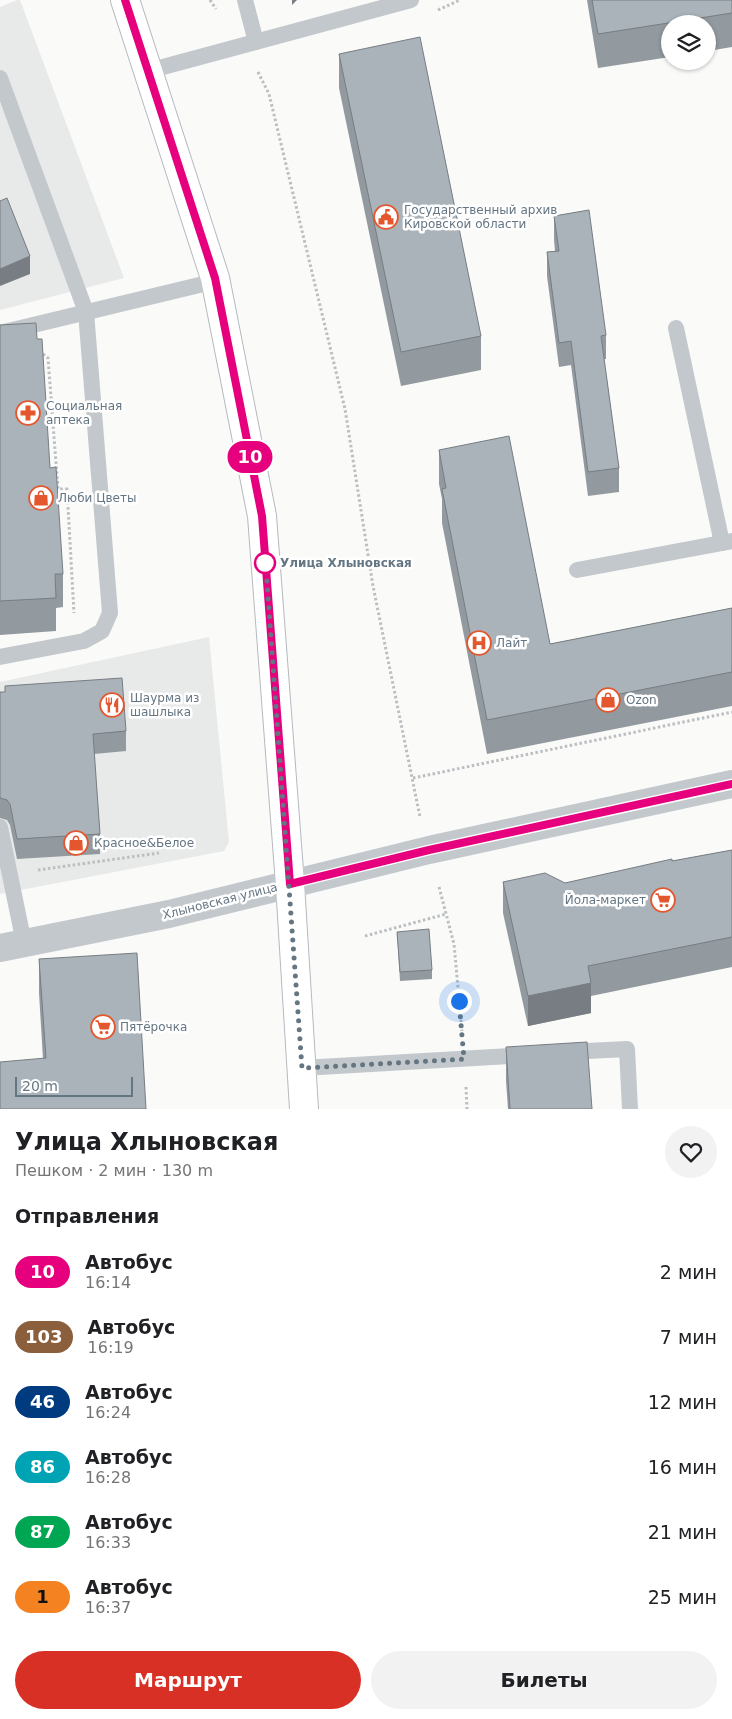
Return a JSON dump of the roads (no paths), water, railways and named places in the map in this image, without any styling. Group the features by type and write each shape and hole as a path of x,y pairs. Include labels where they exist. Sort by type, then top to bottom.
{"main road":[{"path":"125,0 216,281 262,516 290,884 304,1109"}],"street":[{"name":"Хлыновская улица","path":"12,946 169,914 429,850 732,784"}],"lane":[{"path":"245,0 250,44"},
{"path":"148,71 410,0"},
{"path":"0,78 86,312 110,613 102,631 84,641 0,657"},
{"path":"0,333 216,281"},
{"path":"577,570 727,542 676,328"},
{"path":"0,827 9,874 12,946"},
{"path":"302,1068 627,1049 630,1109"}],"place":[{"name":"Государственный архив Кировской области","path":"386,217"},
{"name":"Социальная аптека","path":"28,413"},
{"name":"Люби Цветы","path":"41,498"},
{"name":"Улица Хлыновская","path":"265,563"},
{"name":"Лайт","path":"479,643"},
{"name":"Ozon","path":"608,700"},
{"name":"Шаурма из шашлыка","path":"112,705"},
{"name":"Красное&Белое","path":"76,843"},
{"name":"Йола-маркет","path":"663,900"},
{"name":"Пятёрочка","path":"103,1027"}]}
